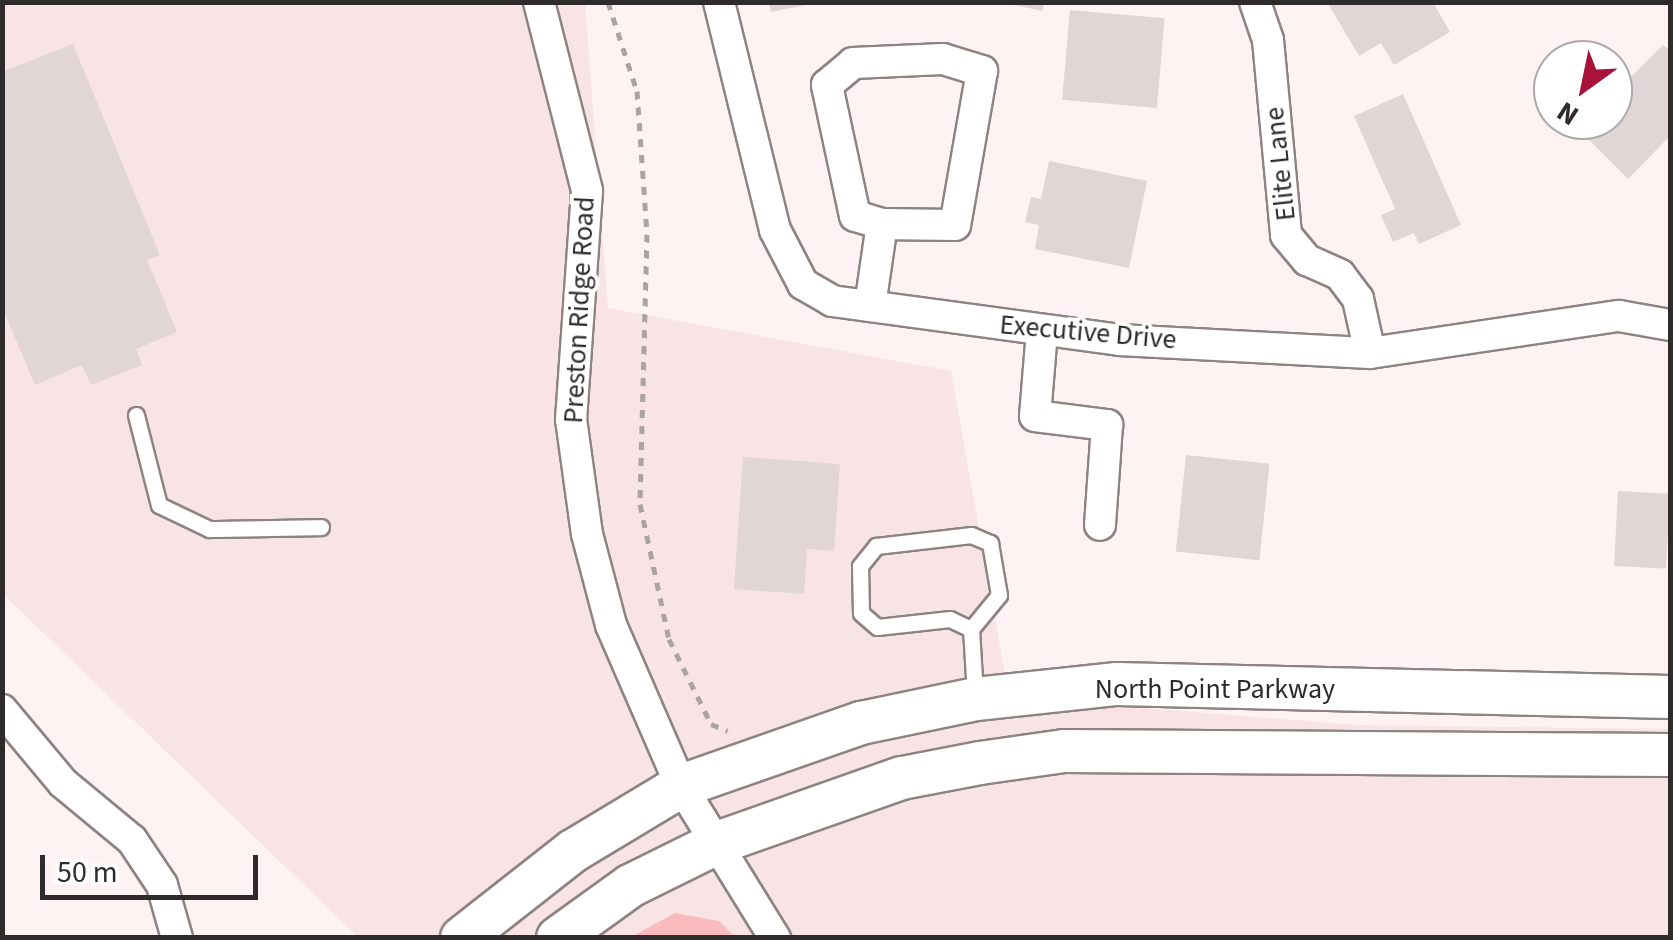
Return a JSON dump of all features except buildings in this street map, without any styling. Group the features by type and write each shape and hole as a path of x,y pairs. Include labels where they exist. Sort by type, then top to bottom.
{"street":[{"name":"Preston Ridge Road","path":"539,2 587,191 570,420 587,534 611,625 681,786 775,938"},
{"name":"Executive Drive","path":"719,2 742,111 789,264 803,284 832,301 1042,332 1370,352 1619,316 1670,325"},
{"name":"Elite Lane","path":"1255,2 1268,40 1286,234 1307,260 1340,275 1358,299 1370,352"},
{"path":"943,59 982,72 956,225 882,224 855,216 827,84 853,62 943,59"},
{"path":"870,306 882,224"},
{"path":"1042,332 1035,416 1107,425 1100,525"},
{"name":"North Point Parkway","path":"462,938 572,851 681,786 862,723 976,699 1117,684 1670,697"},
{"path":"2,710 64,782 132,840 162,885 177,938"},
{"path":"558,938 630,886 717,843 902,778 1064,752 1670,755"}],"lane":[{"path":"136,415 159,505 209,529 321,527"},
{"path":"971,630 950,619 877,626 862,613 860,566 876,546 971,534 990,543 999,595 971,630 976,699"}],"shaded area":[{"path":"2,3 585,3 608,308 951,371 1013,720 1079,703 1358,725 1670,729 1670,937 358,937 3,594"},
{"path":"675,913 719,921 735,937 631,937"}]}
